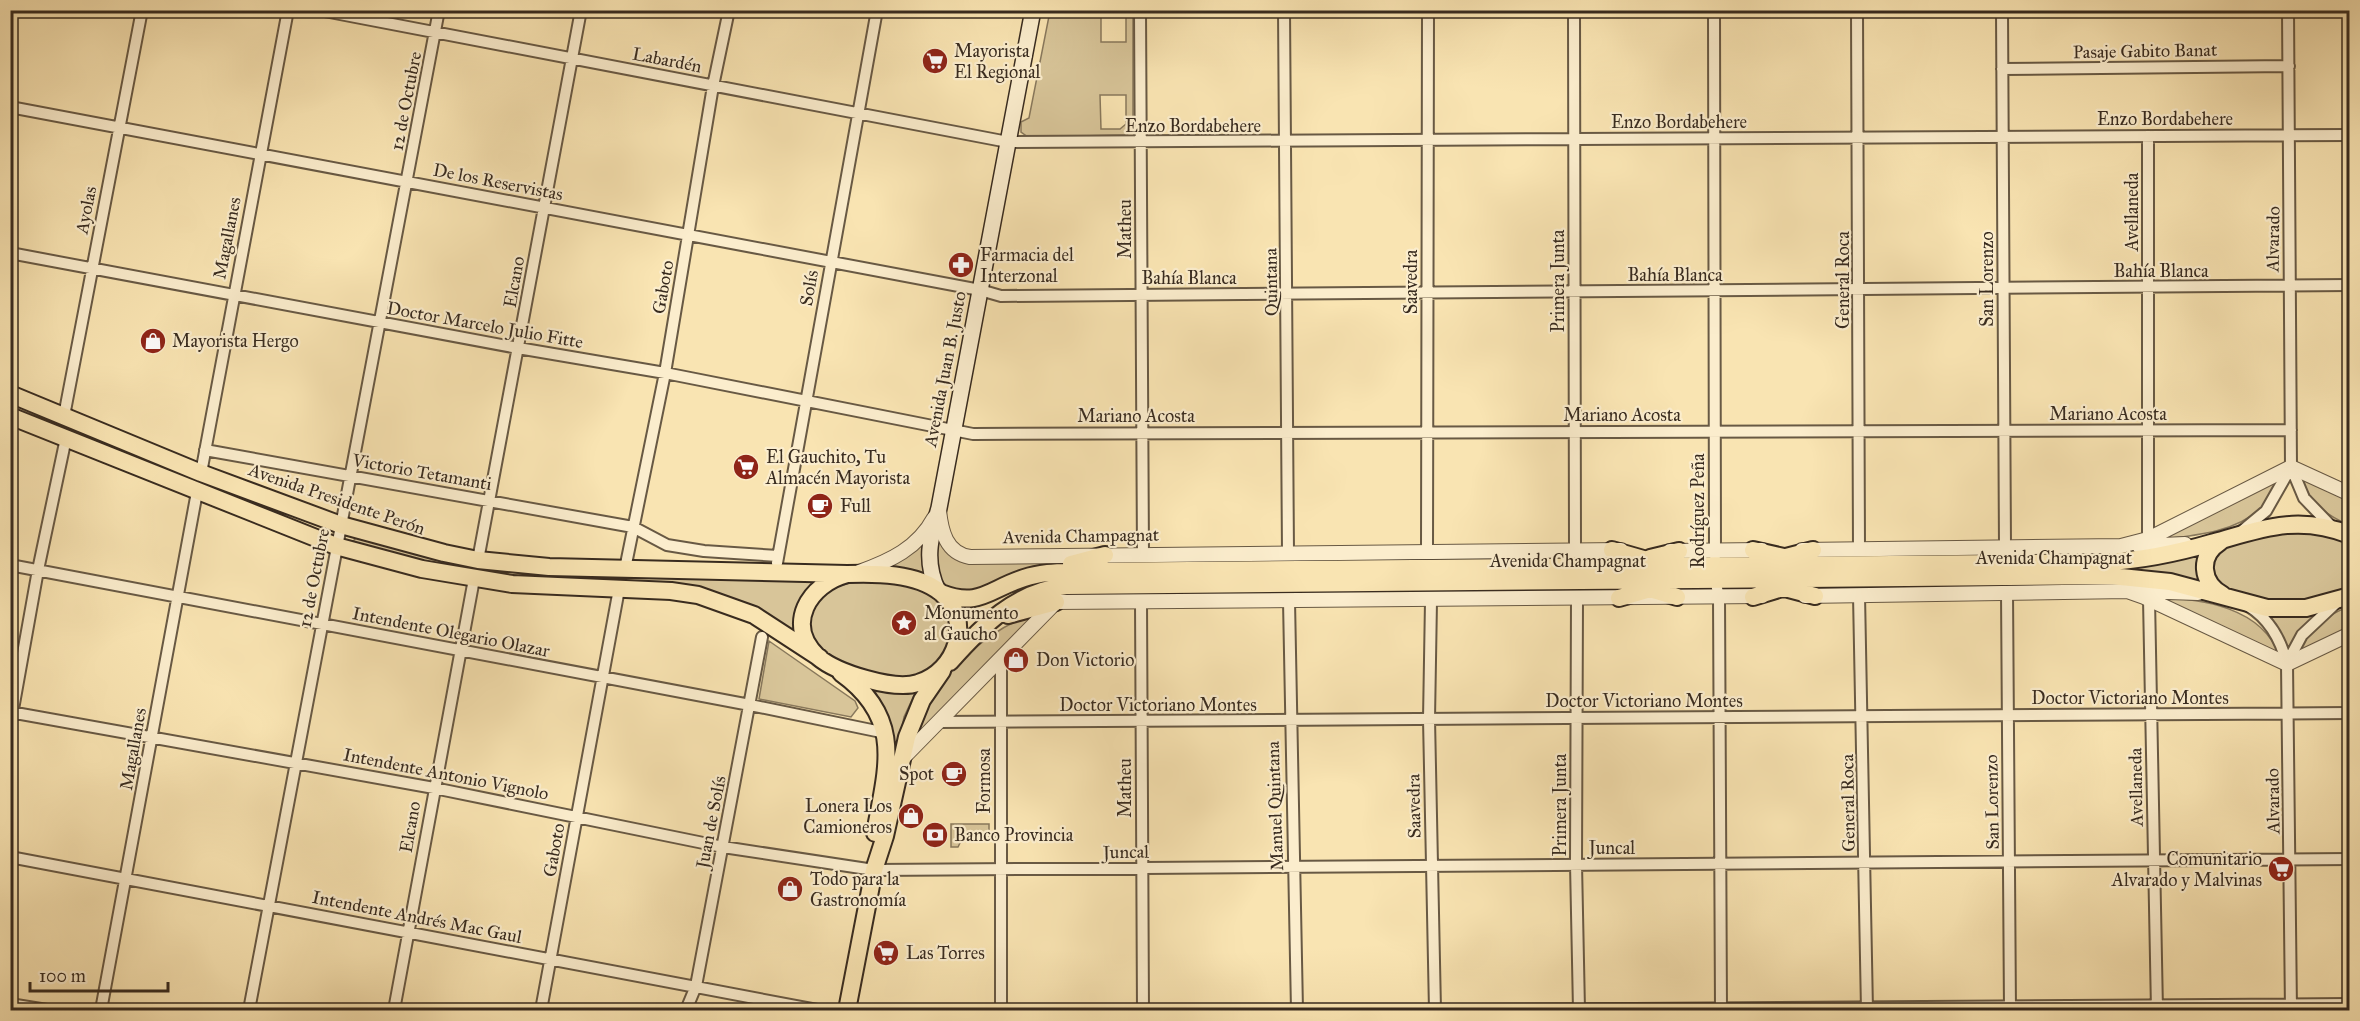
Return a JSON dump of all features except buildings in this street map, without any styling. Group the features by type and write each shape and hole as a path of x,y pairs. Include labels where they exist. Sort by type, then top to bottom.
{"main road":[{"name":"Avenida Juan B. Justo","path":"940,592 931,575 928,556 1033,10"},
{"name":"Avenida Presidente Perón","path":"10,394 201,473 341,525 396,542 477,560 625,569 777,564 851,574"},
{"path":"10,416 336,546 422,569 474,579 544,587 686,593 716,600 754,615 825,661 868,695 879,713 886,733 888,761 875,834 874,870"},
{"name":"Avenida Champagnat","path":"1814,572 2120,561 2159,556 2277,525 2312,525 2343,533"},
{"path":"2222,540 2211,548 2204,567 2211,586 2237,602"},
{"path":"1039,573 1105,555"},
{"path":"1754,564 1785,557 1814,572"},
{"path":"1617,565 1646,560 1678,565"},
{"path":"1754,564 1783,587"},
{"name":"Avenida Champagnat","path":"940,592 958,599 973,600 1039,573 1091,570 1754,564 1814,572 2121,576 2170,582 2210,592 2237,602 2292,609 2319,606 2347,597"},
{"path":"1617,565 1651,590 1677,597"},
{"name":"Avenida Champagnat","path":"946,667 985,624 1033,593 1066,586 1617,565"},
{"path":"1618,598 1651,590 1678,565"},
{"path":"1753,597 1783,587 1814,572"},
{"path":"847,1011 874,870 903,758 917,710 946,667 957,645 956,627 952,610 940,592 910,579 851,574 819,587 804,607 806,636 825,661 873,681 900,685 918,683 946,667"},
{"path":"985,624 1032,607 1056,602"}],"street":[{"name":"Ayolas","path":"64,416 142,10"},
{"name":"Magallanes","path":"201,473 288,10"},
{"name":"Labardén","path":"319,10 1008,142"},
{"name":"12 de Octubre","path":"249,1011 439,10"},
{"name":"Elcano","path":"477,560 581,10"},
{"name":"Gaboto","path":"625,569 665,373 713,86 729,10"},
{"name":"Solís","path":"777,564 877,10"},
{"name":"Matheu","path":"1140,10 1143,555"},
{"name":"Quintana","path":"1284,10 1288,294 1288,553"},
{"name":"Saavedra","path":"1427,553 1428,10"},
{"name":"Primera Junta","path":"1574,10 1575,551"},
{"name":"Rodríguez Peña","path":"1714,10 1714,565 1719,597 1721,1010"},
{"name":"General Roca","path":"1857,10 1860,290 1859,549"},
{"name":"San Lorenzo","path":"2002,10 2006,547"},
{"name":"Alvarado","path":"2288,10 2291,467 2310,506 2343,533"},
{"name":"Pasaje Gabito Banat","path":"2002,69 2289,66"},
{"name":"De los Reservistas","path":"10,107 544,208 689,233 980,290"},
{"name":"Enzo Bordabehere","path":"1008,142 2349,135"},
{"name":"Avellaneda","path":"2148,136 2146,430 2148,539"},
{"name":"Doctor Marcelo Julio Fitte","path":"10,253 518,348 665,373 806,403 954,430"},
{"name":"Bahía Blanca","path":"980,290 1001,296 2349,285"},
{"name":"Mariano Acosta","path":"954,430 973,434 2291,430"},
{"path":"10,726 38,570 66,438"},
{"name":"Victorio Tetamanti","path":"205,450 633,527 667,545 777,564"},
{"name":"Alvarado","path":"2222,540 2251,525 2266,511 2291,467"},
{"path":"2291,467 2349,494"},
{"name":"Avenida Champagnat","path":"2121,546 2148,539 2291,467"},
{"name":"Magallanes","path":"101,1011 197,492"},
{"path":"851,574 905,551 930,525 939,508"},
{"name":"Avenida Champagnat","path":"939,508 941,525 947,543 964,556 1575,551 1617,565"},
{"name":"Avenida Champagnat","path":"1056,602 1753,597 1814,572 1859,549 2121,546 2222,540"},
{"name":"Avenida Champagnat","path":"1754,564 1814,572 1859,595 2119,590 2210,592"},
{"name":"Intendente Olegario Olazar","path":"10,565 750,705 886,733"},
{"name":"Elcano","path":"394,1011 474,579"},
{"name":"Gaboto","path":"541,1011 619,589"},
{"name":"Avenida Champagnat","path":"2119,590 2149,599 2287,664"},
{"name":"San Lorenzo","path":"2007,592 2010,1009"},
{"name":"General Roca","path":"1859,595 1867,1009"},
{"path":"2287,664 2307,628 2347,597"},
{"name":"Primera Junta","path":"1577,599 1576,864 1579,1010"},
{"name":"Avellaneda","path":"2149,599 2157,1008"},
{"name":"Matheu","path":"1142,601 1143,1011"},
{"name":"Manuel Quintana","path":"1288,601 1297,1011"},
{"name":"Saavedra","path":"1431,601 1429,719 1435,1011"},
{"path":"903,758 1056,602"},
{"name":"Alvarado","path":"2237,602 2252,608 2269,625 2282,646 2287,664 2291,1008"},
{"path":"2287,664 2349,634"},
{"name":"Juan de Solís","path":"686,1011 696,986 762,637"},
{"name":"Formosa","path":"1001,659 1001,1011"},
{"name":"Intendente Antonio Vignolo","path":"12,712 434,788 723,847 874,870"},
{"name":"Doctor Victoriano Montes","path":"939,722 2349,713"},
{"name":"Intendente Andrés Mac Gaul","path":"10,857 551,958 818,1011"},
{"name":"Juncal","path":"874,870 2349,859"},
{"path":"10,1004 46,1011"},
{"path":"1477,1011 2291,1008 2349,1004"}],"shaded area":[{"path":"1050,11 1101,11 1101,42 1126,42 1126,14 1123,11 1133,11 1133,127 1127,135 1028,137 1021,132 1021,122 1029,118","holes":["1100,95 1126,95 1126,124 1120,129 1101,129"]},
{"path":"2300,476 2349,500 2349,525 2332,517 2313,500"},
{"path":"2279,478 2263,506 2240,523 2212,532 2154,540"},
{"path":"937,530 946,551 1061,562 1031,570 979,594 946,587 934,567"},
{"path":"2311,531 2349,543 2349,588 2334,595 2315,599 2276,602 2238,593 2223,585 2211,573 2215,559 2224,548 2236,541 2266,534"},
{"path":"927,537 924,573 878,570"},
{"path":"356,538 389,547 451,558 819,576 804,595 797,634 745,606 473,574 352,542"},
{"path":"2200,551 2201,584 1724,569"},
{"path":"862,581 910,584 928,591 943,605 948,614 950,634 943,654 931,670 905,679 890,678 838,661 818,646 809,624 813,605 834,588"},
{"path":"2157,598 2193,600 2245,616 2271,639 2279,655"},
{"path":"2349,607 2349,629 2298,654 2307,638 2319,624"},
{"path":"1041,611 917,733 937,692 965,657 1000,630"},
{"path":"2319,611 2302,628 2288,655 2267,615"},
{"path":"769,641 855,701 858,708 851,717 759,699"},
{"path":"874,689 917,689 904,717 896,757 889,720"},
{"path":"951,824 989,824 989,841 961,841 958,847 951,847"}],"place":[{"name":"Mayorista El Regional","path":"935,61"},
{"name":"Farmacia del Interzonal","path":"961,265"},
{"name":"Mayorista Hergo","path":"153,341"},
{"name":"El Gauchito, Tu Almacén Mayorista","path":"746,467"},
{"name":"Full","path":"820,506"},
{"name":"Monumento al Gaucho","path":"904,623"},
{"name":"Don Victorio","path":"1016,660"},
{"name":"Spot","path":"954,774"},
{"name":"Lonera Los Camioneros","path":"911,816"},
{"name":"Banco Provincia","path":"935,835"},
{"name":"Comunitario Alvarado y Malvinas","path":"2281,869"},
{"name":"Todo para la Gastronomía","path":"790,889"},
{"name":"Las Torres","path":"886,953"}]}
